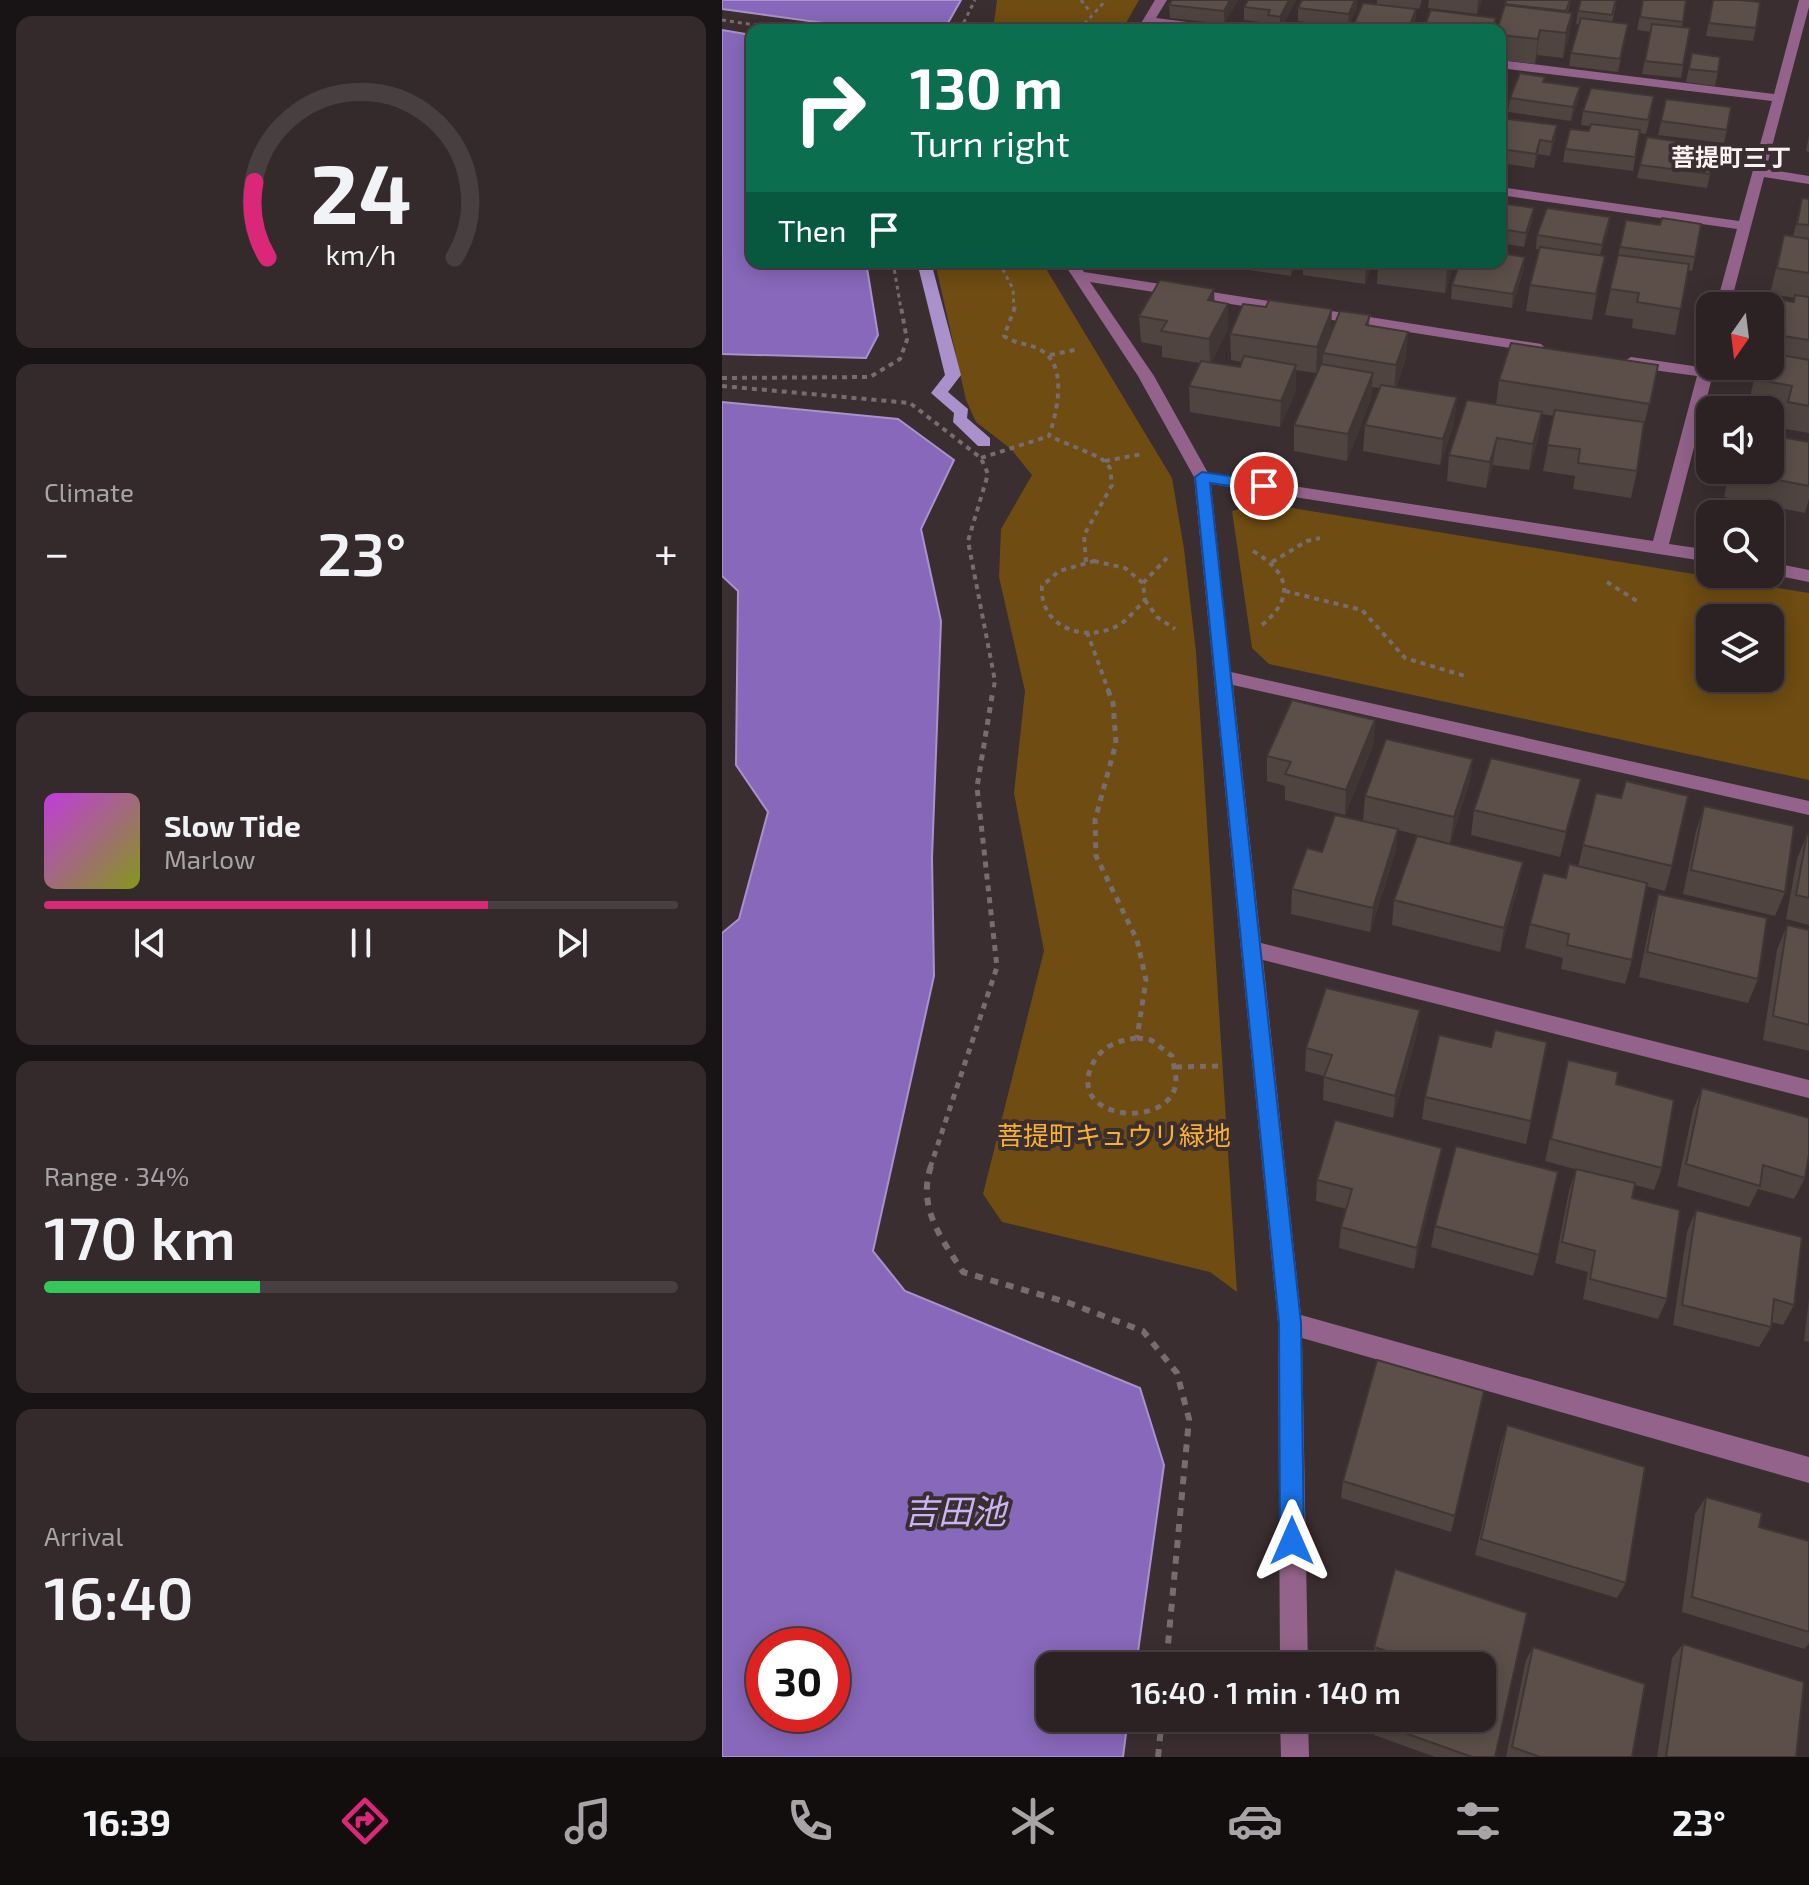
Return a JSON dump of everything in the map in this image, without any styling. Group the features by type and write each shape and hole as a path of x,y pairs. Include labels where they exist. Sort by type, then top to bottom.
{"street":[{"path":"1146,24 1161,0"},
{"path":"1727,292 1805,0"},
{"path":"1506,65 1778,98"},
{"path":"1760,172 1809,180"},
{"path":"1506,192 1744,226"},
{"path":"1075,268 1146,376 1202,477 1290,1323 1294,1652"},
{"path":"1081,276 1549,349"},
{"path":"1612,359 1696,364"},
{"path":"1660,547 1704,380"},
{"path":"1202,477 1696,553"},
{"path":"1784,571 1809,576"},
{"path":"1222,676 1809,808"},
{"path":"1251,949 1809,1089"},
{"path":"1290,1323 1809,1470"},
{"path":"1294,1732 1295,1757"}],"path":[{"path":"963,24 975,0"},
{"path":"1081,0 1091,13"},
{"path":"1085,24 1091,13 1106,0"},
{"path":"722,20 748,24"},
{"path":"722,378 870,377 900,359 907,340 894,268"},
{"path":"1004,268 1013,292 1014,317 1005,328 1004,336 1010,342 1040,349 1050,355 1055,364 1058,413 1049,436"},
{"path":"722,386 910,403 981,458 988,474 968,541 995,681 977,787 997,967 924,1187 936,1230 963,1272 1069,1303 1143,1331 1177,1373 1189,1419 1167,1652"},
{"path":"981,458 1049,436 1101,458 1110,468 1112,485 1084,535 1086,562"},
{"path":"1086,562 1110,563 1125,568 1143,583 1145,600 1125,622 1111,629 1087,632 1061,627 1049,619 1041,609 1039,598 1042,586 1062,568 1086,562"},
{"path":"1285,591 1362,610 1405,658 1465,676"},
{"path":"1087,632 1113,703 1116,743 1095,820 1096,856 1137,940 1146,980 1137,1038"},
{"path":"1137,1038 1151,1040 1172,1056 1177,1080 1173,1092 1153,1111 1137,1115 1107,1110 1089,1090 1086,1077 1090,1064 1109,1044 1137,1038"},
{"path":"1158,1757 1161,1732"}],"green space":[{"path":"997,0 1139,0 1125,24 994,24"},
{"name":"菩提町キュウリ緑地","path":"936,268 1046,268 1172,478 1196,652 1237,1292 1210,1272 1002,1222 983,1194 1044,951 1014,793 1025,691 999,577 1001,529 1032,475 1011,449 976,422 966,400"},
{"path":"1262,503 1696,574 1696,588 1779,588 1809,593 1809,780 1269,664 1252,648 1232,511"}],"water":[{"path":"722,0 961,0 947,24 831,24 722,9"},
{"path":"722,30 746,34 746,268 867,268 878,335 866,358 722,354"},
{"name":"吉田池","path":"722,402 898,419 954,460 921,529 941,621 932,858 934,976 873,1251 905,1291 1140,1388 1164,1465 1138,1652 1036,1652 1036,1732 1126,1732 1123,1757 722,1757 722,933 739,919 768,812 736,765 738,591 722,576"}],"building":[{"path":"1172,0 1230,0 1224,11 1169,5"},
{"path":"1248,0 1289,0 1280,17 1268,15 1270,10 1244,7"},
{"path":"1302,0 1355,0 1349,14 1298,8"},
{"path":"1506,0 1570,0 1566,11 1505,4"},
{"path":"1581,0 1616,0 1612,15 1578,11"},
{"path":"1643,0 1686,0 1683,22 1640,17"},
{"path":"1713,0 1760,2 1756,28 1709,23"},
{"path":"1363,3 1416,9 1410,24 1354,24"},
{"path":"1505,5 1572,13 1566,33 1540,30 1538,39 1506,36 1506,24 1499,24"},
{"path":"1431,10 1496,18 1494,24 1425,24"},
{"path":"1581,18 1628,24 1620,59 1571,53"},
{"path":"1652,24 1690,28 1683,65 1645,61"},
{"path":"1692,53 1720,57 1718,72 1689,69"},
{"path":"1520,73 1545,77 1543,82 1580,87 1573,107 1510,98"},
{"path":"1591,88 1654,96 1648,120 1583,111"},
{"path":"1666,99 1731,107 1727,130 1661,121"},
{"path":"1506,119 1557,125 1552,142 1540,140 1536,154 1506,150"},
{"path":"1591,124 1640,130 1635,157 1565,149 1570,129 1589,131"},
{"path":"1647,137 1716,147 1710,174 1640,165"},
{"path":"1802,198 1809,199 1809,225 1797,224"},
{"path":"1506,204 1534,208 1526,233 1506,230"},
{"path":"1547,208 1610,217 1602,245 1537,235"},
{"path":"1662,218 1701,224 1695,257 1620,247 1626,220 1660,225"},
{"path":"1784,235 1809,239 1809,273 1777,268"},
{"path":"1540,247 1605,256 1596,294 1530,285"},
{"path":"1506,254 1525,257 1513,294 1452,285 1458,268 1506,268"},
{"path":"1618,255 1689,264 1681,309 1637,302 1639,293 1610,289"},
{"path":"1160,280 1214,289 1208,300 1228,304 1209,339 1161,331 1167,321 1139,316"},
{"path":"1795,295 1809,297 1809,340 1784,336 1784,300 1794,302"},
{"path":"1269,300 1332,309 1317,347 1230,334 1243,304 1266,307"},
{"path":"1340,311 1370,315 1366,325 1408,332 1396,365 1323,353"},
{"path":"1511,343 1658,365 1650,404 1499,380"},
{"path":"1244,356 1296,365 1281,401 1189,386 1201,361 1240,367"},
{"path":"1784,356 1809,360 1809,406 1788,402 1792,386 1760,380 1784,380"},
{"path":"1321,364 1373,373 1348,434 1294,425"},
{"path":"1381,385 1457,397 1443,439 1365,425"},
{"path":"1467,400 1542,412 1533,444 1497,438 1490,462 1449,455"},
{"path":"1555,410 1644,422 1637,471 1578,463 1580,449 1547,445"},
{"path":"1784,438 1809,442 1809,486 1784,481"},
{"path":"1292,700 1375,720 1346,790 1285,774 1291,762 1267,756"},
{"path":"1386,739 1473,759 1454,817 1365,796"},
{"path":"1491,758 1581,779 1566,832 1474,810"},
{"path":"1626,781 1688,796 1672,866 1583,845 1596,793 1621,798"},
{"path":"1704,806 1794,826 1785,892 1691,870"},
{"path":"1335,815 1398,829 1373,908 1292,889 1307,848 1322,852"},
{"path":"1809,835 1809,898 1796,895"},
{"path":"1417,836 1523,862 1504,928 1394,900"},
{"path":"1569,864 1647,883 1632,960 1567,945 1569,934 1530,924 1543,873 1566,878"},
{"path":"1658,894 1767,918 1758,979 1647,952"},
{"path":"1787,925 1809,930 1809,1025 1773,1016"},
{"path":"1326,988 1420,1010 1395,1096 1324,1077 1332,1055 1306,1048"},
{"path":"1495,1030 1547,1042 1531,1121 1425,1097 1439,1035 1491,1047"},
{"path":"1568,1060 1618,1072 1616,1084 1674,1100 1662,1168 1551,1139"},
{"path":"1702,1088 1809,1118 1809,1155 1805,1178 1763,1165 1760,1186 1686,1164"},
{"path":"1335,1120 1442,1148 1417,1248 1341,1227 1352,1189 1317,1180"},
{"path":"1456,1146 1558,1172 1539,1255 1435,1226"},
{"path":"1576,1169 1635,1183 1632,1198 1680,1210 1667,1299 1590,1279 1595,1251 1562,1242"},
{"path":"1696,1210 1802,1237 1794,1305 1774,1299 1771,1327 1682,1305"},
{"path":"1377,1360 1484,1391 1455,1516 1343,1481"},
{"path":"1507,1425 1645,1467 1626,1583 1481,1539"},
{"path":"1706,1497 1762,1513 1759,1527 1809,1541 1809,1632 1692,1597"},
{"path":"1395,1569 1527,1613 1495,1757 1472,1757 1402,1732 1496,1732 1496,1652 1389,1652 1374,1647"},
{"path":"1683,1644 1804,1682 1796,1757 1666,1757"},
{"path":"1533,1647 1645,1684 1632,1757 1540,1757 1512,1747"}],"waterway":[{"path":"926,268 953,375 939,393 962,412 959,419 984,442"}],"district":[{"name":"菩提町三丁","path":"1731,156"}],"route":[{"path":"1264,486 1202,477 1290,1323 1292,1541"}]}
